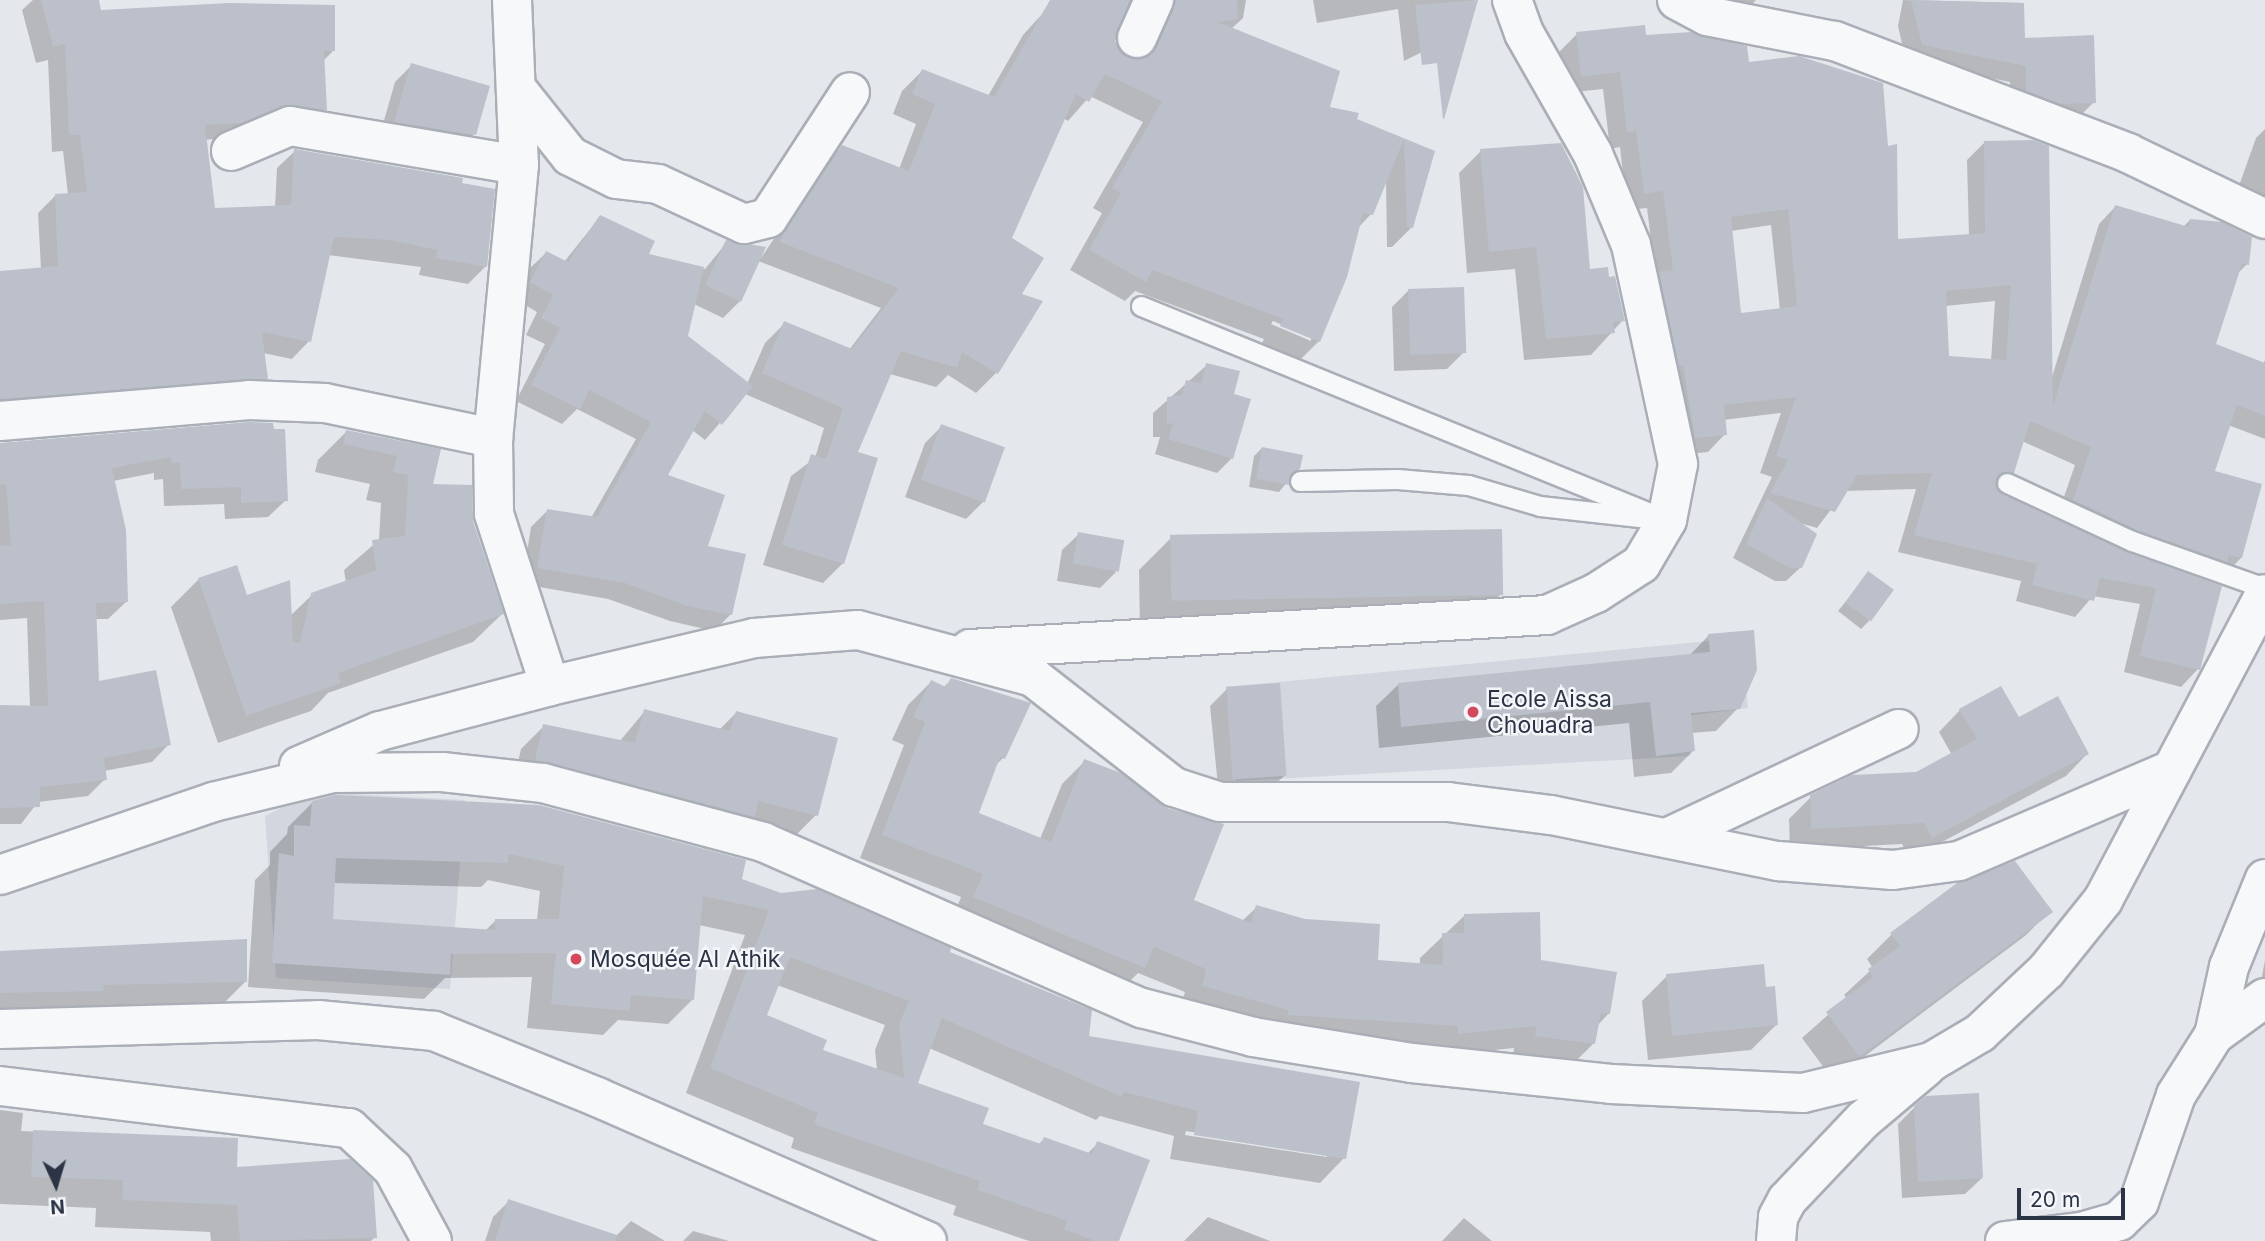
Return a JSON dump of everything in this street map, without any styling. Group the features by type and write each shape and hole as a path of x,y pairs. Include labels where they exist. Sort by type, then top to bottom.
{"street":[{"path":"512,0 519,165 493,438 494,514 550,686"},
{"path":"1137,38 1154,0"},
{"path":"1677,0 1707,16 1771,25 1835,41 2129,153 2265,219"},
{"path":"944,650 1547,615 1596,593 1641,564 1667,520 1678,464 1631,245 1593,153 1524,33 1515,1"},
{"path":"516,88 570,156 616,179 658,184 744,224 768,218 850,92"},
{"path":"231,151 290,126 519,165"},
{"path":"0,421 249,400 312,402 493,438"},
{"path":"1776,1241 1778,1217 1787,1200 1863,1120 1931,1062 2002,1014 2082,929 2103,900 2265,594"},
{"path":"0,875 213,802 380,732 550,686 754,638 858,631 944,650 1033,677 1174,787 1220,802 1448,802 1551,815 1791,862 1893,870 1959,861 2171,770"},
{"path":"1667,838 1899,729"},
{"path":"213,802 333,773 442,772 543,783 763,842 1142,1008 1252,1037 1412,1063 1611,1084 1803,1093 1931,1062"},
{"path":"2006,1241 2081,1232 2119,1221 2139,1202 2176,1095 2214,1035 2229,967 2265,879"},
{"path":"2214,1035 2265,998"},
{"path":"0,1029 318,1020 433,1031 597,1097 927,1241"},
{"path":"0,1086 349,1128 393,1169 432,1241"}],"lane":[{"path":"1141,306 1667,520"},
{"path":"1300,481 1397,479 1468,485 1540,506 1667,520"},
{"path":"2007,482 2132,541 2265,588"}],"shaded area":[{"name":"Ecole Aissa Chouadra","path":"1741,638 1748,708 1687,716 1690,756 1236,781 1226,687"},
{"path":"313,792 465,800 450,989 276,978 265,816"}],"building":[{"path":"41,0 99,0 101,10 229,3 335,5 335,51 324,51 327,110 282,106 242,123 205,125 215,208 291,205 294,149 463,178 462,183 495,189 487,267 436,258 437,250 391,240 334,237 311,342 262,332 268,379 0,399 0,271 58,266 55,194 87,192 80,135 69,135 65,44 53,47"},
{"path":"1050,0 1130,0 1115,41 1120,51 1139,60 1157,48 1175,0 1237,0 1238,19 1218,22 1340,71 1330,107 1359,113 1357,119 1435,151 1413,228 1407,227 1404,139 1373,215 1363,213 1347,277 1320,342 1280,326 1283,319 1153,270 1146,282 1089,250 1121,193 1112,188 1162,101 1105,74 1089,102 1076,94 1012,238 1044,258 1022,294 1043,301 998,374 962,352 957,368 901,351 858,452 878,458 844,564 782,545 811,454 826,459 843,408 762,373 784,321 852,349 899,288 780,242 784,232 842,145 909,171 935,104 912,94 922,69 994,97"},
{"path":"1478,0 1443,119 1437,63 1422,65 1415,5"},
{"path":"1911,0 2024,3 2025,38 2094,35 2096,103 2061,104 2026,91 2026,66 1922,45"},
{"path":"1645,25 1646,35 1691,32 1747,46 1749,62 1799,56 1883,83 1888,146 1897,144 1898,239 1985,233 1984,141 2033,140 2049,146 2053,406 2115,205 2189,227 2190,219 2222,222 2252,237 2249,265 2242,264 2216,344 2265,363 2265,416 2237,405 2215,471 2262,484 2242,558 2229,555 2227,562 2137,530 2073,500 2091,447 2030,421 2014,473 2001,473 1995,483 2002,494 2127,552 2222,586 2200,670 2140,656 2156,588 2100,578 2094,601 2032,585 2037,564 1914,535 1932,473 1857,475 1835,512 1770,493 1788,460 1776,456 1796,397 1724,405 1727,435 1695,438 1683,365 1679,366 1659,272 1673,270 1663,191 1644,194 1636,131 1627,132 1620,72 1581,77 1576,32","holes":["1788,209 1797,306 1741,313 1731,217","2011,285 2006,360 1949,356 1946,291"]},
{"path":"411,63 490,86 476,135 394,122"},
{"path":"1561,143 1583,187 1590,269 1608,267 1609,277 1615,276 1625,321 1613,322 1615,333 1546,339 1536,247 1489,252 1480,149"},
{"path":"600,215 655,241 649,254 704,267 688,336 753,386 722,425 705,411 668,475 725,495 708,546 746,554 732,615 687,606 625,583 537,568 547,509 597,517 651,422 589,390 580,409 531,385 560,328 541,318 553,295 530,282 546,251 568,262"},
{"path":"726,240 766,247 741,302 705,285"},
{"path":"1464,287 1466,353 1410,355 1408,289"},
{"path":"1206,363 1240,371 1234,394 1251,399 1233,459 1168,439 1173,423 1167,424 1167,397 1182,395 1186,380 1201,384"},
{"path":"249,422 273,423 274,429 285,429 288,501 241,503 241,487 181,489 180,462 171,463 171,457 112,468 126,530 128,602 96,603 99,681 156,670 171,745 104,758 107,780 40,787 40,807 0,808 0,705 48,706 44,601 0,604 0,546 11,545 6,484 0,485 0,443"},
{"path":"941,424 1005,447 985,503 921,479"},
{"path":"346,430 441,449 433,484 472,485 473,521 504,614 338,673 341,683 246,716 198,578 237,565 247,595 290,580 293,642 300,643 311,593 376,570 372,540 405,536 408,475 393,472 397,456 343,444"},
{"path":"1262,447 1303,455 1300,469 1290,475 1289,485 1256,479"},
{"path":"1767,498 1817,534 1802,568 1790,568 1746,544"},
{"path":"1502,529 1503,595 1171,601 1170,535"},
{"path":"1078,532 1124,540 1119,572 1072,564"},
{"path":"1868,571 1894,590 1871,621 1845,603"},
{"path":"1754,630 1757,670 1740,709 1691,713 1695,751 1656,756 1650,702 1401,727 1398,683 1710,652 1708,634"},
{"path":"951,678 1031,703 1005,759 1000,757 979,813 1051,842 1084,759 1121,773 1167,808 1224,824 1194,900 1251,923 1256,905 1305,919 1380,924 1378,960 1443,965 1442,933 1464,933 1464,914 1540,912 1541,960 1617,972 1610,1014 1601,1013 1595,1044 1535,1036 1536,1026 1458,1034 1458,1026 1288,1015 1288,1010 1202,986 1206,969 1154,947 1145,968 973,897 983,874 882,835 925,722 913,717 931,680 946,687"},
{"path":"1280,683 1286,776 1233,780 1226,687"},
{"path":"2001,686 2019,717 2058,696 2089,754 1932,838 1924,823 1811,829 1810,795 1852,775 1916,772 1977,739 1959,709"},
{"path":"644,709 730,731 736,711 838,738 818,816 758,801 755,817 535,760 543,724 635,743"},
{"path":"336,795 539,805 746,860 742,879 781,893 817,889 951,948 950,952 1092,1010 1089,1036 1360,1082 1346,1159 1194,1135 1198,1111 1124,1092 1122,1097 942,1018 918,1083 989,1108 983,1124 1041,1144 1044,1137 1092,1154 1097,1141 1150,1160 1119,1241 1095,1241 1064,1229 1067,1221 977,1190 980,1181 814,1124 818,1113 710,1068 769,910 703,896 694,1000 631,995 629,1011 551,1004 556,953 451,954 450,975 272,963 279,853 294,856 294,825 310,826 312,801","holes":["508,854 564,866 559,919 495,919 495,930 333,919 336,858 508,863","790,957 909,1001 899,1024 904,1078 823,1050 827,1040 767,1015"]},
{"path":"2015,861 2053,912 1859,1057 1826,1012 1873,977 1868,969 1900,946 1890,933 1957,883"},
{"path":"247,939 247,982 103,985 104,991 0,993 0,951"},
{"path":"1764,964 1766,987 1775,986 1778,1025 1672,1036 1666,974"},
{"path":"1979,1093 1983,1178 1918,1182 1914,1106 1926,1096"},
{"path":"33,1130 238,1138 237,1167 350,1159 373,1180 377,1238 240,1241 237,1205 122,1200 123,1180 31,1177"},
{"path":"508,1199 617,1235 616,1241 495,1241"}],"place":[{"name":"Ecole Aissa Chouadra","path":"1473,712"},
{"name":"Mosquée Al Athik","path":"576,959"}]}
